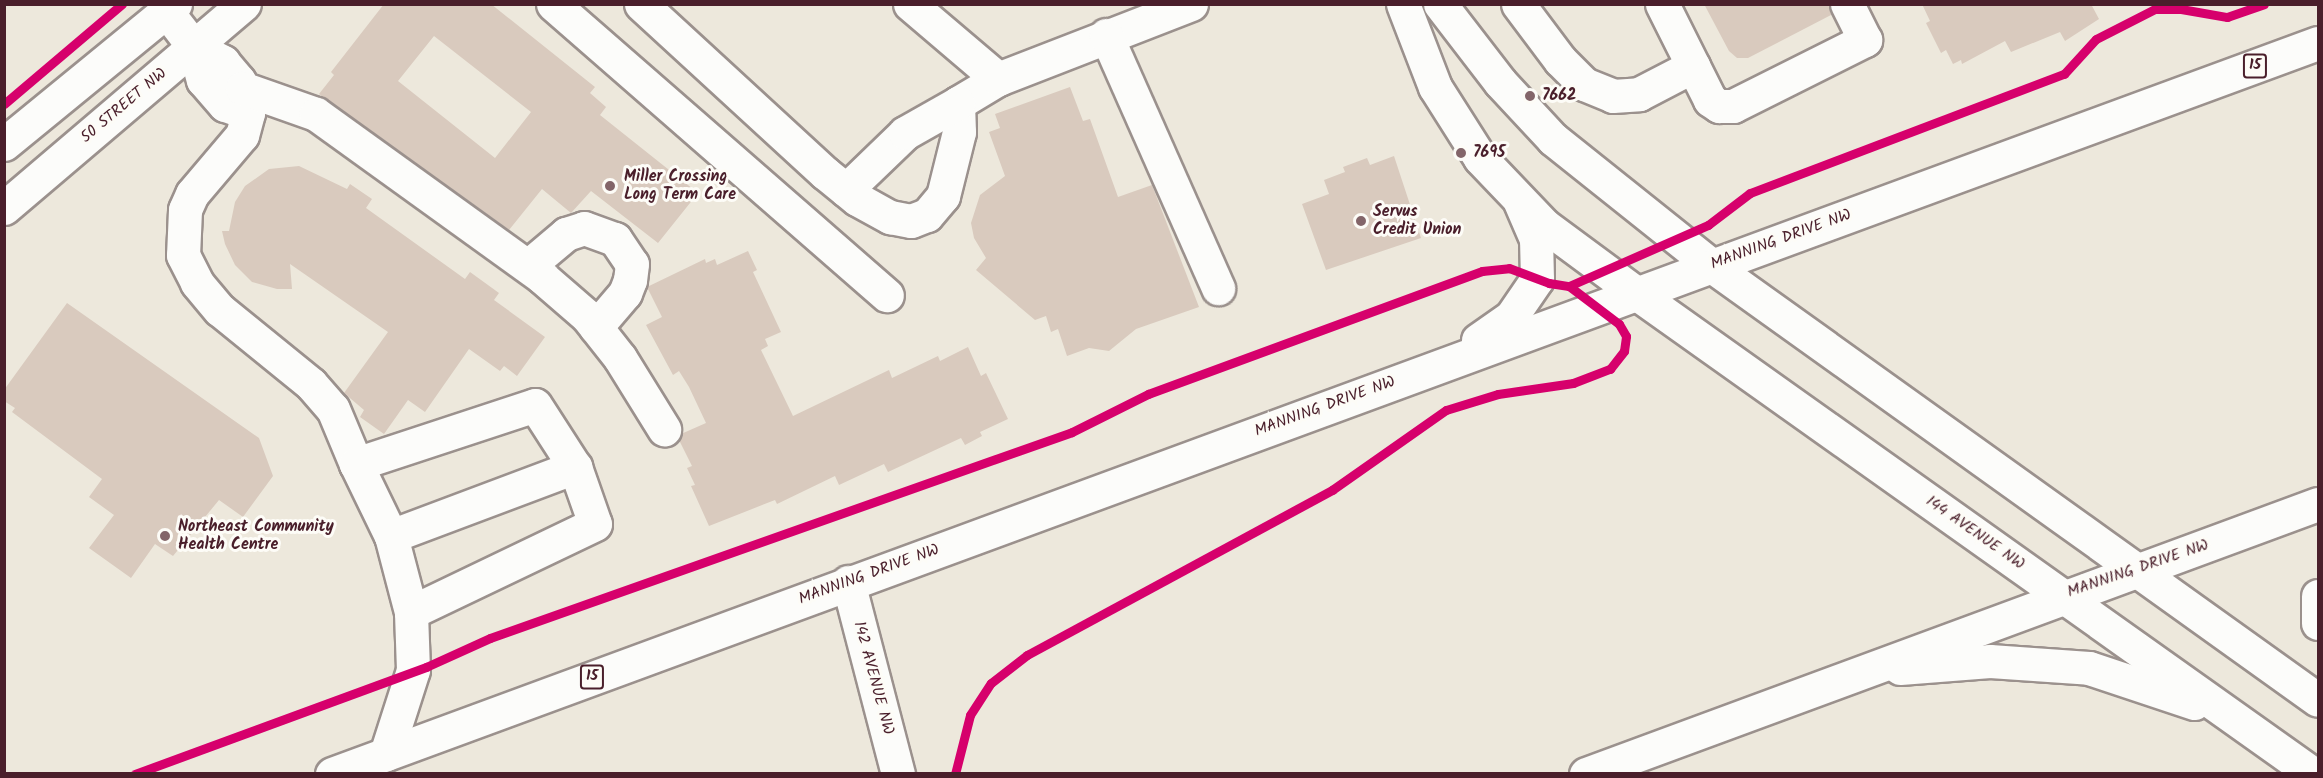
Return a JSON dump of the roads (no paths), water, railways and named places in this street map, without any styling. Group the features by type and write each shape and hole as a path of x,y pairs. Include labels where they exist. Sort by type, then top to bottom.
{"main road":[{"name":"50 STREET NW","path":"4,208 244,4"},
{"path":"553,4 887,295"},
{"path":"641,4 846,190 890,217 910,221 927,214 943,196 960,132 958,103"},
{"path":"910,4 998,79"},
{"path":"846,190 905,133 998,79 1106,35 1191,4"},
{"path":"1403,4 1423,60 1457,126 1520,202 1536,239 1537,279 1511,317 1444,363"},
{"path":"1440,4 1500,82 1546,132 1712,266 2135,571 2319,700"},
{"path":"1518,4 1560,60 1584,84 1613,96 1639,94 1693,66"},
{"path":"1662,4 1710,100 1719,106 1733,106 1864,40 1847,4"},
{"path":"4,144 171,8 194,47 203,80 225,105 245,100 316,114 528,266 596,327 620,358 664,429"},
{"path":"1106,35 1218,288"},
{"name":"MANNING DRIVE NW","path":"334,773 848,582 2319,43"},
{"path":"245,100 242,135 192,194 185,210 183,255 197,283 220,310 311,384 333,409 356,464 391,536 411,612 413,670 386,754"},
{"name":"144 AVENUE NW","path":"1520,202 1636,293 2313,774"},
{"path":"528,266 566,234 584,228 615,239 626,250 632,264 630,280 625,293 596,327"},
{"path":"356,464 535,405 575,467 595,524 411,612"},
{"path":"391,536 575,467"},
{"name":"MANNING DRIVE NW","path":"1586,774 2063,596 2319,504"},
{"name":"142 AVENUE NW","path":"848,582 898,774"},
{"path":"2319,596 2319,622"},
{"path":"1862,671 1990,661 2089,668 2179,696 2242,724"}],"place":[{"name":"7662","path":"1530,96"},
{"name":"7695","path":"1461,153"},
{"name":"Miller Crossing Long Term Care","path":"610,186"},
{"name":"Servus Credit Union","path":"1361,221"},
{"name":"Northeast Community Health Centre","path":"165,536"}]}
